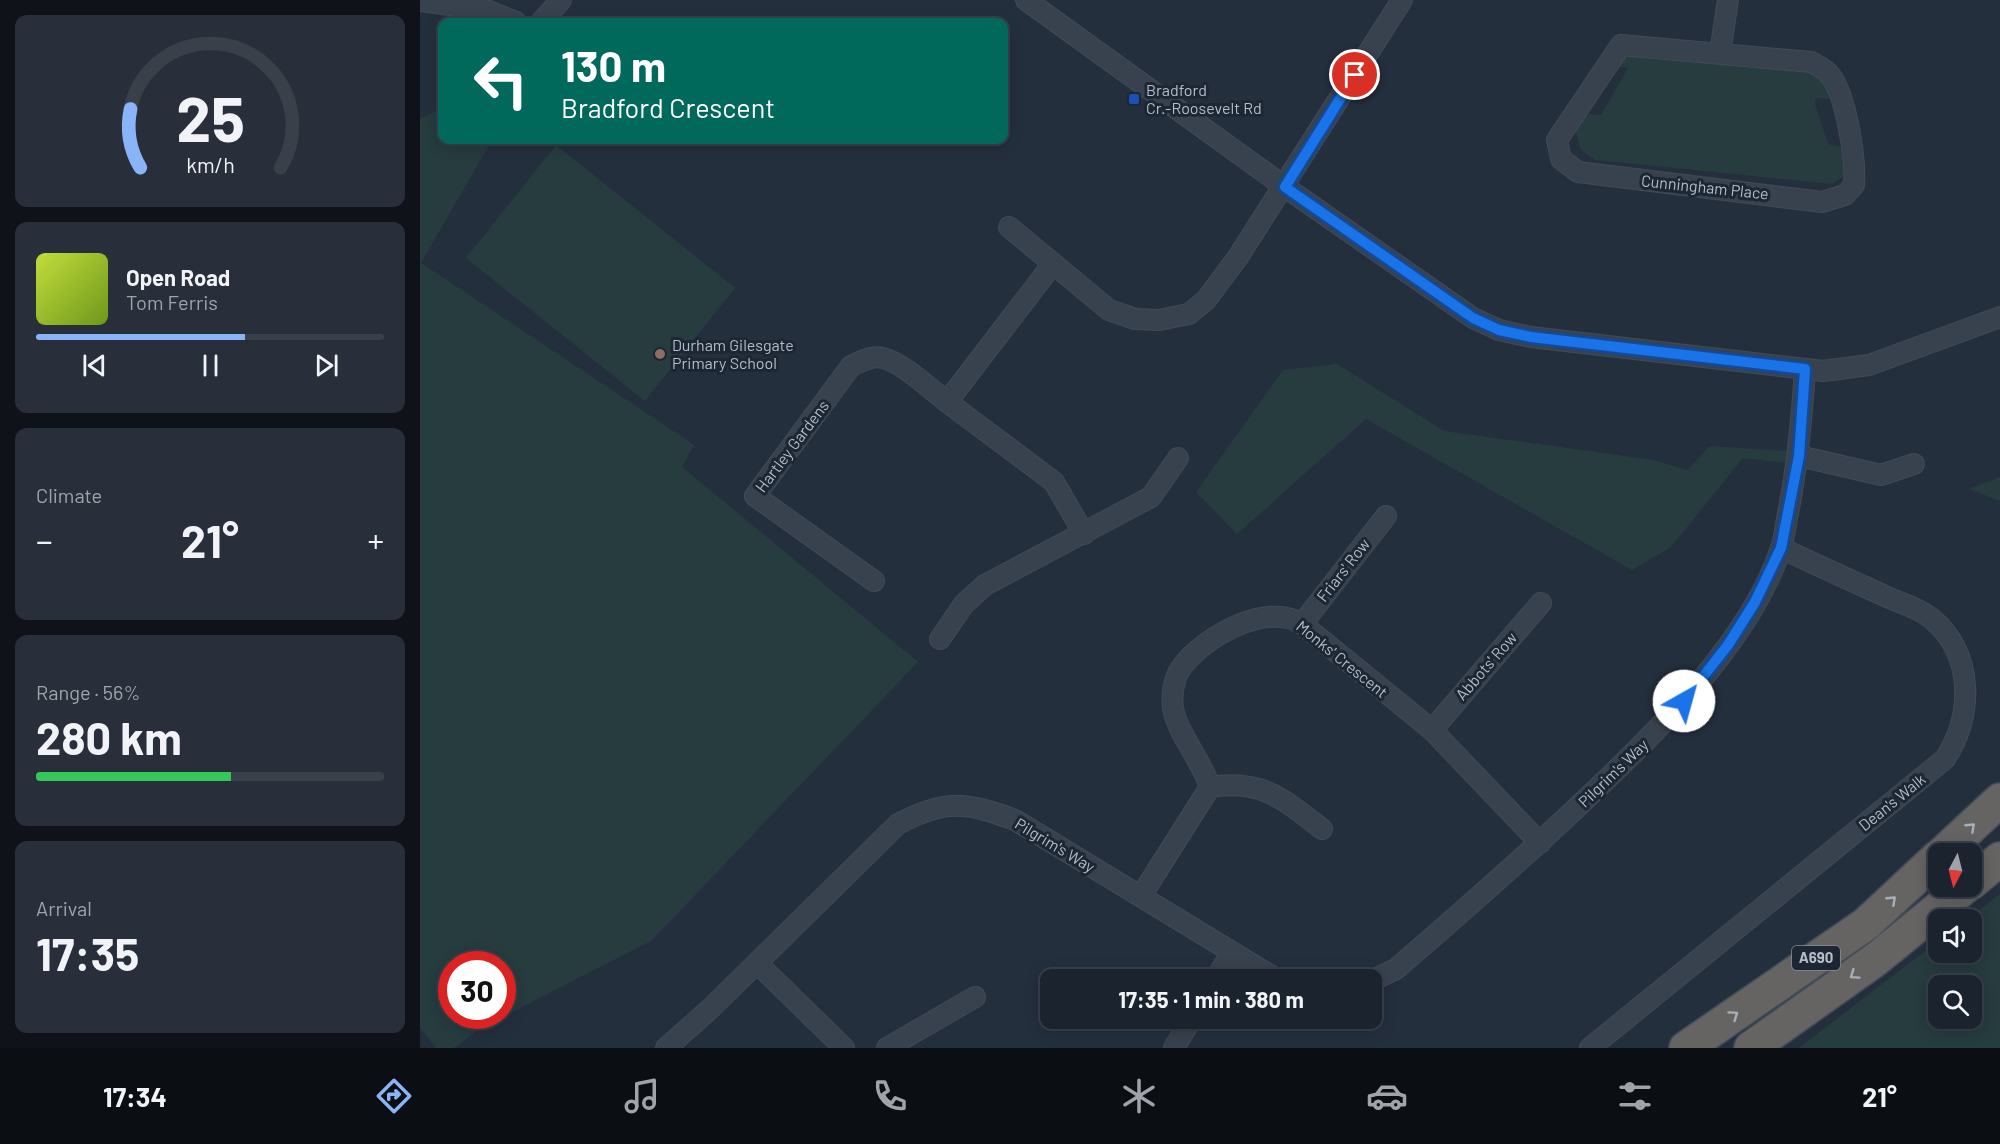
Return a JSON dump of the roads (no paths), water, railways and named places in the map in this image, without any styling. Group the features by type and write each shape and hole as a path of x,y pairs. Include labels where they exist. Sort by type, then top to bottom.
{"highway":[{"path":"1954,843 2000,800"},
{"path":"1982,874 2000,859"},
{"name":"A690","path":"1686,1048 1866,924 1928,866"},
{"name":"A690","path":"1751,1048 1875,960 1952,897"}],"street":[{"path":"545,18 561,0"},
{"path":"1026,0 1285,187 1473,318 1499,330 1531,337 1805,369 1848,370 1869,365 2000,317"},
{"path":"1009,227 1109,310 1135,320 1159,320 1189,314 1206,300 1285,187 1402,0"},
{"path":"1720,53 1728,0"},
{"path":"420,1 486,10 506,18"},
{"name":"Cunningham Place","path":"1621,45 1720,53 1811,62 1829,72 1842,104 1854,152 1854,185 1845,195 1822,202 1578,172 1561,159 1557,140 1621,45"},
{"path":"946,402 1053,265"},
{"name":"Hartley Gardens","path":"874,581 754,496 851,366 868,359 881,357 895,363 1054,482 1084,534"},
{"name":"Pilgrim's Way","path":"1382,976 1396,969 1540,843 1640,748 1684,701 1728,645 1750,611 1781,548 1799,456 1805,369"},
{"path":"1799,456 1881,475 1914,464"},
{"path":"940,639 964,604 985,585 1151,497 1178,458"},
{"name":"Friars' Row","path":"1302,624 1386,516"},
{"name":"Dean's Walk","path":"1590,1048 1945,759 1958,739 1966,710 1965,677 1949,636 1929,616 1781,548"},
{"name":"Abbots' Row","path":"1432,730 1541,603"},
{"name":"Monks' Crescent","path":"1210,787 1173,708 1174,684 1181,668 1200,650 1233,627 1265,616 1294,619 1432,730 1540,843"},
{"path":"1141,896 1210,787 1249,785 1267,790 1322,829"},
{"name":"Pilgrim's Way","path":"666,1048 757,963 898,824 925,810 948,806 979,807 1015,820 1260,969"},
{"path":"1221,969 1231,952"},
{"path":"757,963 844,1048"},
{"path":"887,1048 975,998"},
{"path":"1174,1048 1185,1029"}],"place":[{"name":"Bradford Cr.-Roosevelt Rd","path":"1134,99"},
{"name":"Durham Gilesgate Primary School","path":"660,354"}]}
